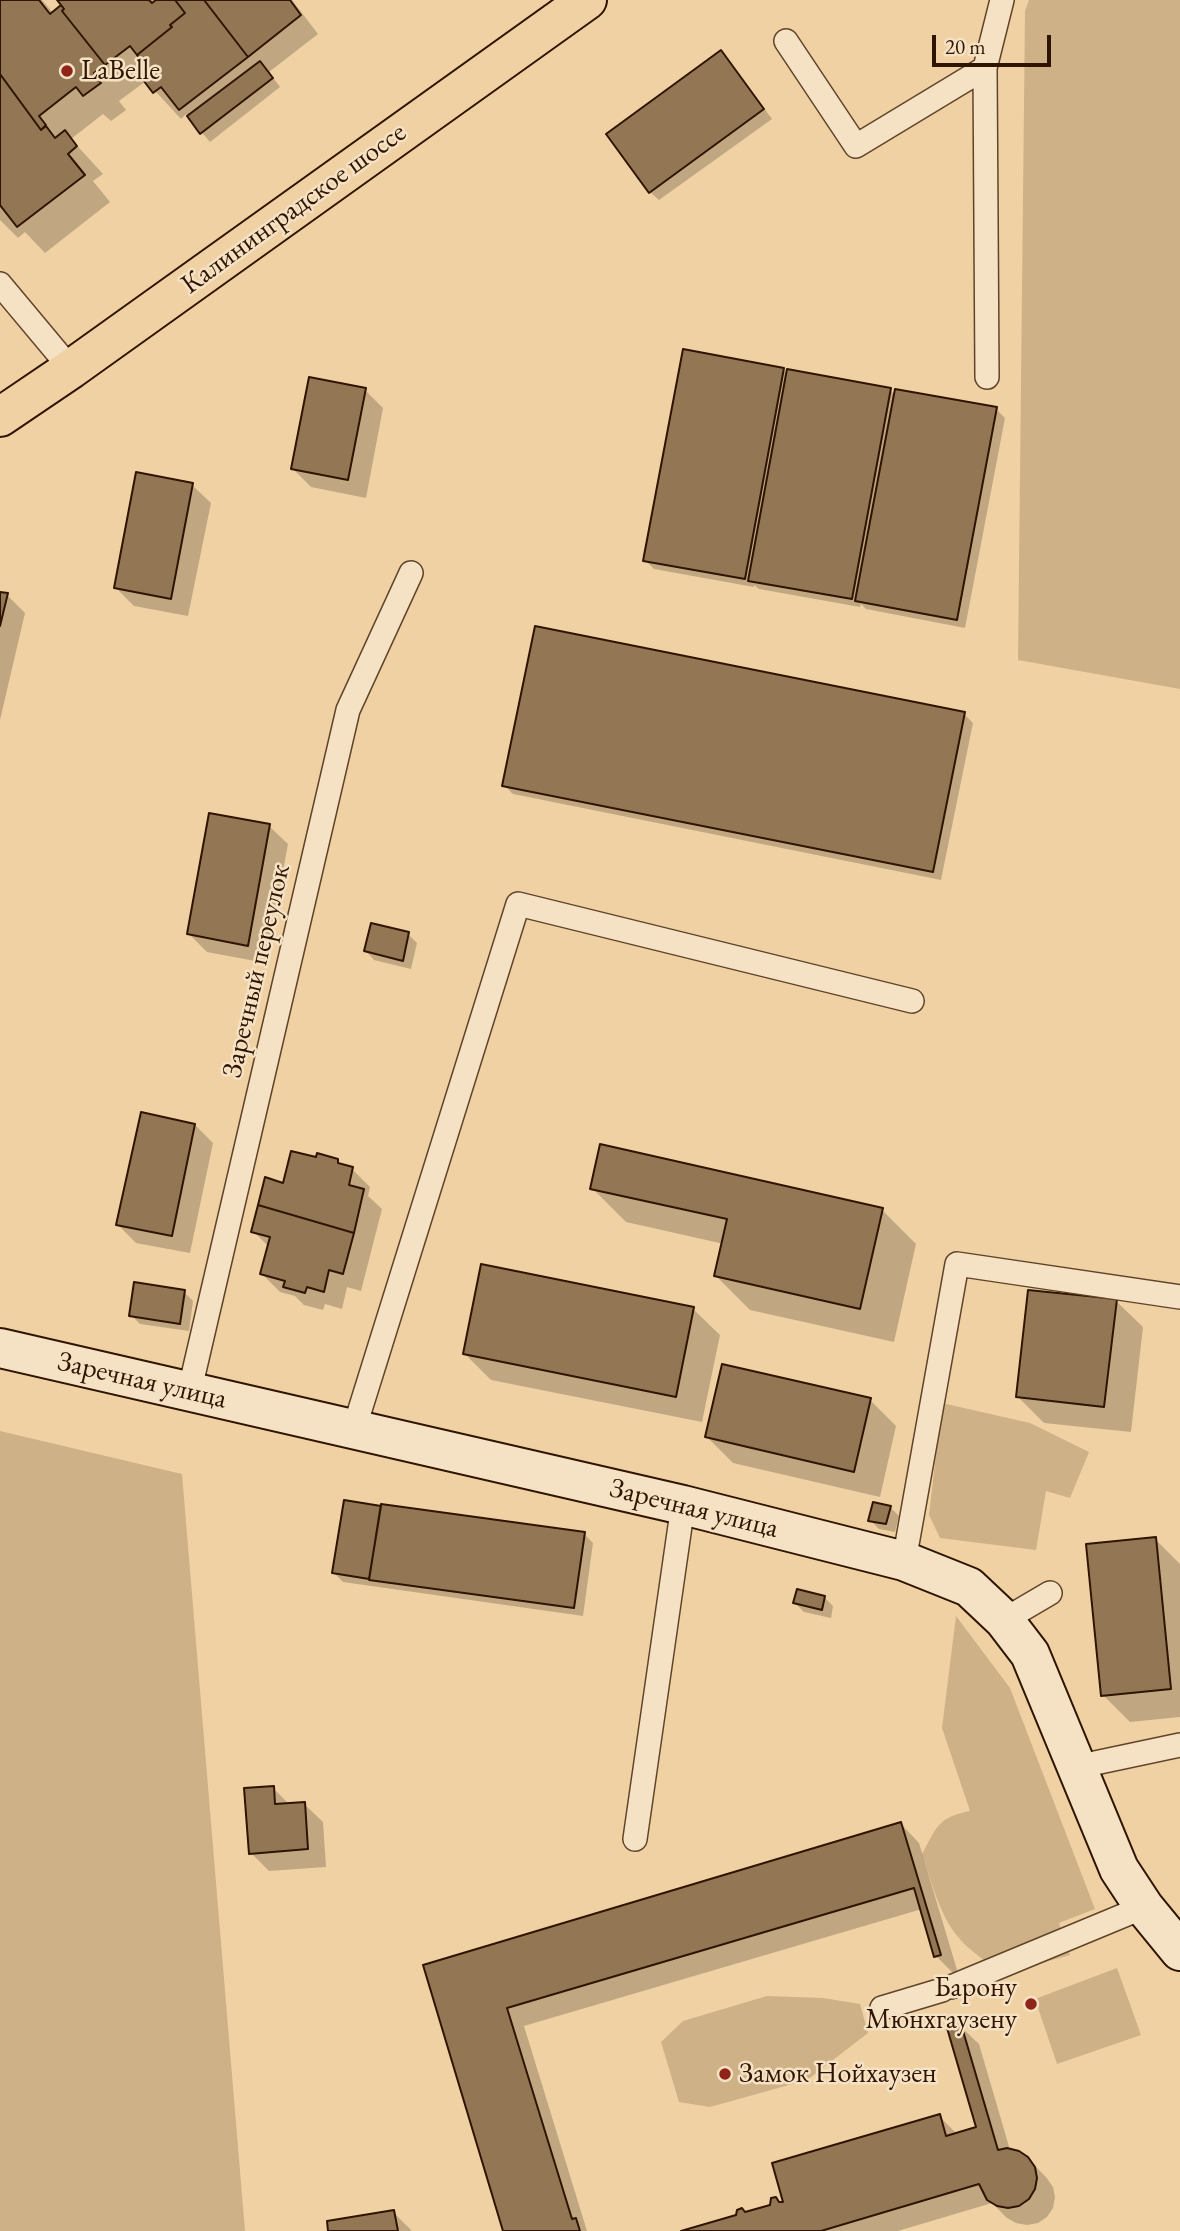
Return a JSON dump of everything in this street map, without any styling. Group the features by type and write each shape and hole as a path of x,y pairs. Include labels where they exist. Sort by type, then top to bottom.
{"main road":[{"name":"Калининградское шоссе","path":"0,417 587,0"},
{"name":"Заречная улица","path":"0,1348 683,1505 904,1561 969,1587 1004,1620 1030,1654 1119,1869 1144,1908 1180,1951"}],"lane":[{"path":"987,377 985,68 1002,0"},
{"path":"786,41 856,146 985,68"},
{"path":"0,284 71,369"},
{"name":"Заречный переулок","path":"189,1393 348,710 411,573"},
{"path":"354,1429 518,904 912,1001"},
{"path":"904,1561 957,1264 1180,1297"},
{"path":"635,1839 683,1505"},
{"path":"1004,1620 1050,1592"},
{"path":"1076,1767 1180,1745"},
{"path":"882,2008 947,1989 1144,1908"}],"shaded area":[{"path":"1029,0 1180,0 1180,689 1018,660 1025,11"},
{"path":"942,1403 1030,1423 1089,1452 1070,1498 1046,1491 1036,1550 940,1538 929,1515"},
{"path":"0,1431 182,1474 245,2231 0,2231"},
{"path":"956,1616 1010,1688 1095,1909 1059,1923 1070,1955 1006,1973 970,1949 958,1937 942,1910 922,1854 945,1820 970,1811 942,1728"},
{"path":"1117,1968 1141,2035 1057,2064 1035,1999"},
{"path":"767,1996 823,1998 860,2004 868,2033 807,2080 710,2107 679,2102 661,2042 683,2021"}],"building":[{"path":"0,0 39,0 50,14 61,5 64,9 62,11 105,65 94,73 101,83 83,96 76,87 39,116 46,125 41,130 0,74"},
{"path":"57,0 149,0 152,3 156,0 175,0 185,13 137,55 130,46 105,65 62,11 64,9"},
{"path":"175,0 204,0 248,57 179,110 161,87 153,93 140,76 149,69 137,55 185,13"},
{"path":"204,0 290,0 301,15 248,57"},
{"path":"721,50 764,109 649,193 606,134"},
{"path":"260,61 273,78 200,134 187,116"},
{"path":"0,74 41,130 46,126 55,138 65,130 77,146 68,154 85,175 17,227 0,205"},
{"path":"683,349 784,368 745,579 643,561"},
{"path":"787,369 891,388 852,599 748,581"},
{"path":"309,377 366,388 348,480 291,469"},
{"path":"895,389 997,407 957,620 855,601"},
{"path":"136,472 193,483 171,599 114,588"},
{"path":"0,592 8,593 0,626"},
{"path":"535,626 965,712 933,872 502,786"},
{"path":"209,813 270,824 248,946 187,934"},
{"path":"371,923 409,932 403,961 364,951"},
{"path":"141,1112 195,1124 172,1236 116,1225"},
{"path":"600,1144 883,1208 860,1309 714,1276 727,1219 590,1189"},
{"path":"291,1151 316,1157 317,1153 353,1167 349,1185 364,1189 354,1233 258,1205 265,1177 283,1183"},
{"path":"258,1205 354,1233 343,1274 329,1270 324,1292 307,1287 305,1293 283,1287 285,1281 260,1274 270,1237 251,1232"},
{"path":"481,1264 694,1307 676,1397 463,1354"},
{"path":"134,1282 185,1290 180,1324 129,1316"},
{"path":"1028,1290 1117,1299 1104,1407 1016,1397"},
{"path":"722,1364 871,1398 854,1472 705,1437"},
{"path":"344,1500 381,1506 369,1579 332,1573"},
{"path":"873,1502 891,1506 886,1524 868,1521"},
{"path":"381,1504 585,1532 574,1608 369,1580"},
{"path":"1156,1537 1171,1689 1101,1696 1086,1544"},
{"path":"797,1589 825,1596 822,1610 793,1603"},
{"path":"274,1786 275,1804 305,1802 308,1849 249,1854 244,1788"},
{"path":"901,1822 941,1955 934,1957 914,1888 507,2008 572,2219 576,2218 580,2231 503,2231 423,1965"},
{"path":"961,2024 998,2150 1007,2148 1019,2151 1028,2157 1035,2167 1035,2189 1029,2199 1019,2206 997,2206 987,2200 979,2184 821,2231 681,2231 736,2215 737,2210 742,2208 745,2212 770,2205 771,2198 776,2197 779,2202 783,2202 772,2163 940,2114 946,2136 976,2127 947,2028"},
{"path":"394,2210 398,2231 328,2231 327,2221"}],"place":[{"name":"LaBelle","path":"67,71"},
{"name":"Барону Мюнхгаузену","path":"1031,2004"},
{"name":"Замок Нойхаузен","path":"725,2074"}]}
